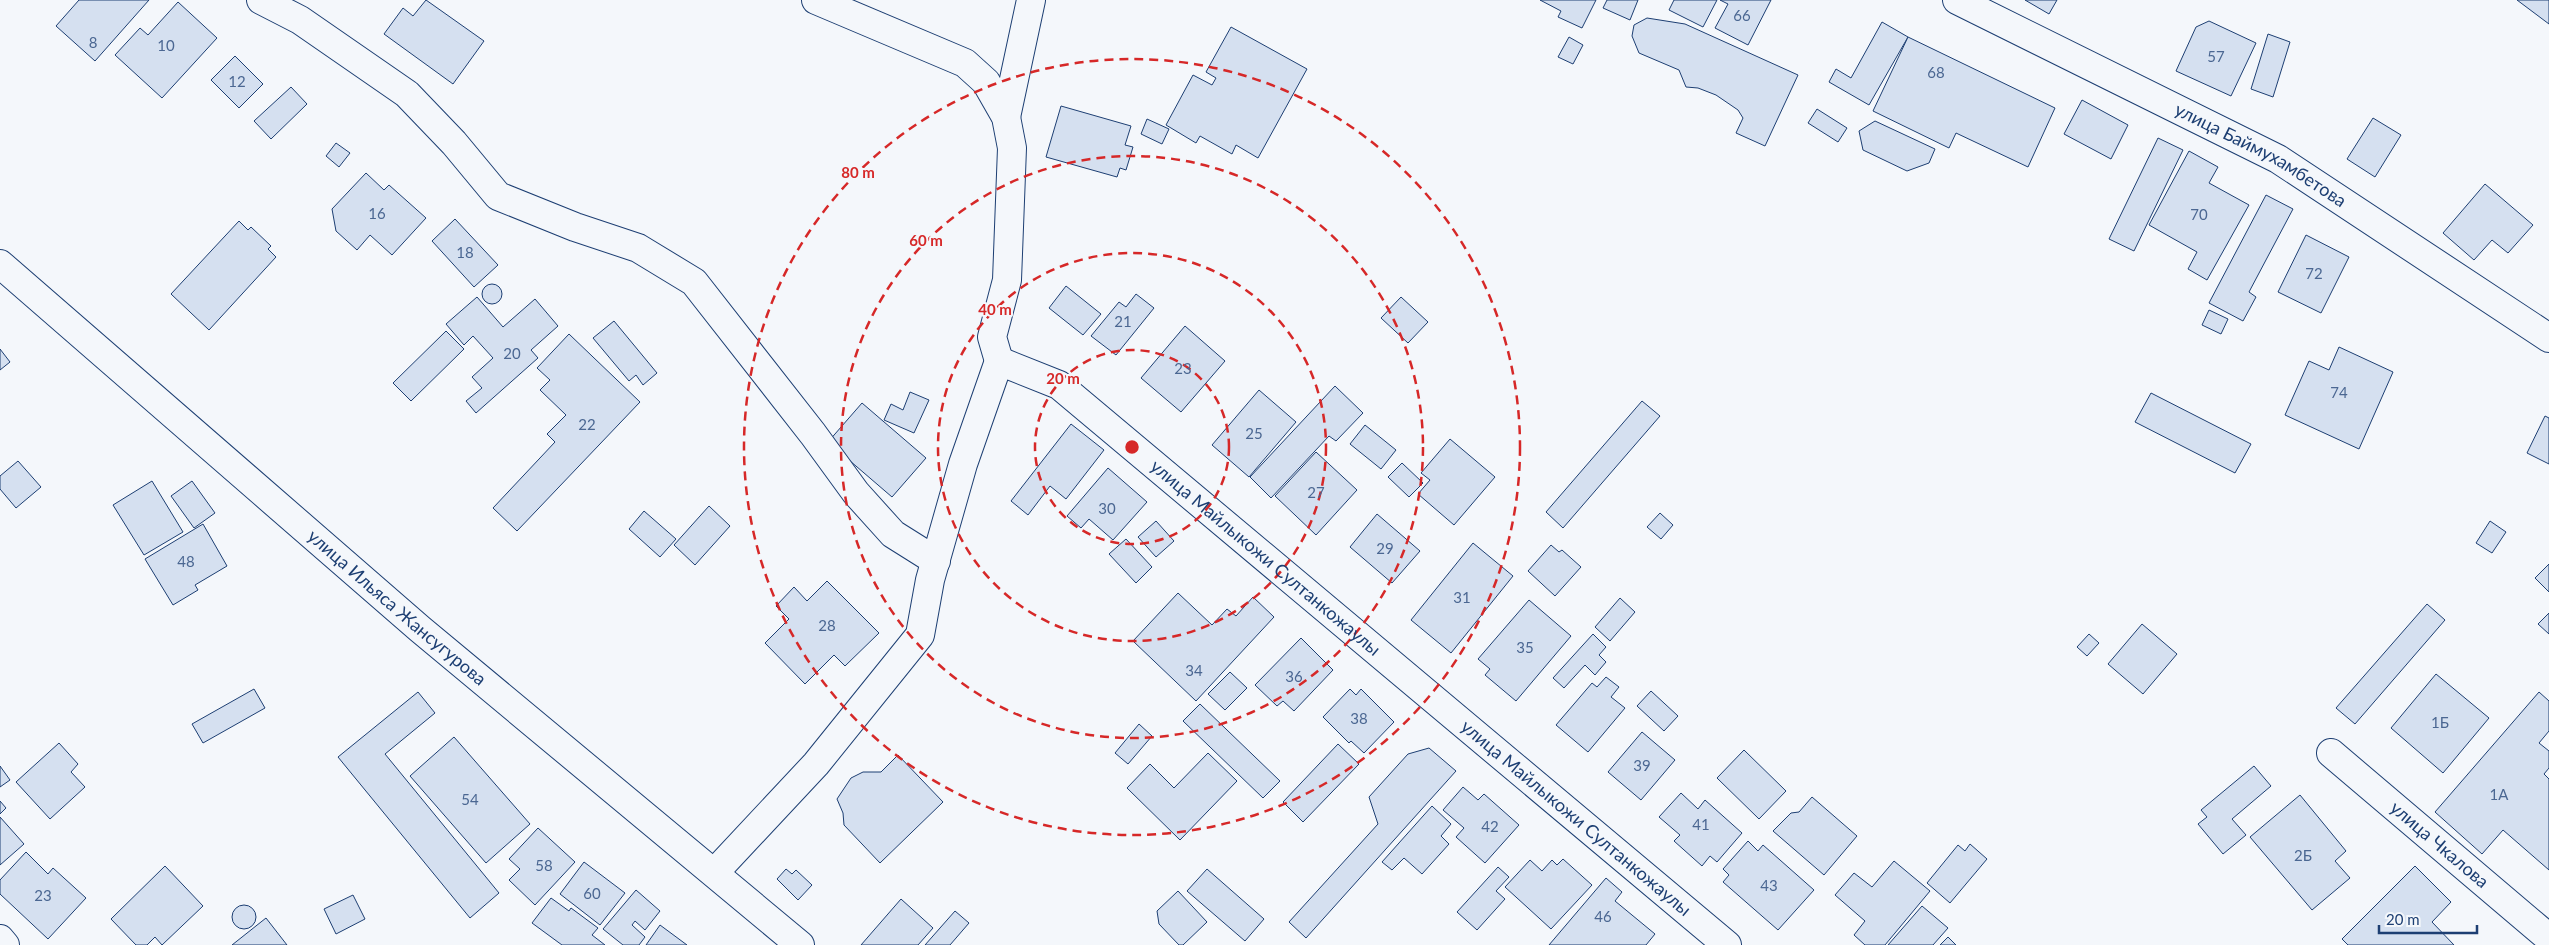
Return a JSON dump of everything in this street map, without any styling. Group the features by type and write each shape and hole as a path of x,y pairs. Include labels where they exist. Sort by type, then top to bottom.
{"street":[{"path":"261,0 300,20 407,94 454,143 498,196 575,227 638,248 694,282 813,434 856,494 893,534 936,561"},
{"path":"715,872 816,764 920,635 936,561 963,464 999,362 992,337 1007,280 1012,148 1006,117 986,82 965,63 816,0"},
{"path":"1006,117 1031,0"},
{"name":"улица Баймухамбетова","path":"1957,0 2278,159 2549,338"},
{"name":"улица Ильяса Жансугурова","path":"0,264 420,629 715,872 800,945"},
{"name":"улица Майлыкожи Султанкожаулы","path":"999,362 1059,384 1727,945"},
{"name":"улица Чкалова","path":"2331,753 2549,938"},
{"path":"0,939 5,945"}],"building":[{"path":"79,0 149,0 95,61 56,26"},
{"path":"426,0 484,41 453,84 384,34 403,8 413,16"},
{"path":"1540,0 1596,0 1582,28 1558,17 1561,11"},
{"path":"1607,0 1638,0 1630,20 1603,8"},
{"path":"1674,0 1717,0 1703,27 1669,10"},
{"path":"1720,0 1771,0 1748,45 1715,28 1728,4"},
{"path":"2025,0 2057,0 2049,14"},
{"path":"2517,0 2549,0 2549,24"},
{"path":"178,2 217,38 162,98 115,55 140,28 148,35"},
{"path":"1647,18 1685,24 1798,75 1765,146 1736,133 1743,118 1738,110 1716,95 1698,88 1686,87 1679,70 1639,53 1632,36 1634,25"},
{"path":"2209,21 2256,43 2231,96 2176,71 2196,27"},
{"path":"1882,22 1908,37 1869,105 1829,82 1836,69 1851,78"},
{"path":"1231,27 1307,69 1258,158 1236,145 1232,154 1200,136 1196,143 1166,125 1193,75 1212,85 1216,78 1206,72"},
{"path":"2268,34 2290,42 2273,97 2251,89"},
{"path":"1569,37 1583,45 1573,64 1558,57"},
{"path":"1908,37 2055,108 2028,167 1956,133 1949,148 1873,111"},
{"path":"235,56 263,84 239,108 211,80"},
{"path":"291,87 307,104 271,139 254,121"},
{"path":"2082,100 2128,125 2111,159 2064,134"},
{"path":"1061,106 1131,126 1125,145 1133,147 1126,170 1120,168 1117,177 1046,157"},
{"path":"1817,109 1847,128 1838,142 1808,123"},
{"path":"2373,118 2401,135 2375,177 2347,159"},
{"path":"1147,119 1169,129 1162,144 1141,134"},
{"path":"1875,121 1935,149 1929,163 1907,171 1863,150 1859,131"},
{"path":"2158,138 2183,150 2134,251 2109,239"},
{"path":"336,143 350,153 339,167 326,156"},
{"path":"2189,151 2218,167 2209,183 2249,205 2207,280 2188,269 2197,252 2149,225"},
{"path":"366,173 384,190 389,185 426,218 392,255 370,235 357,250 336,231 332,209"},
{"path":"2485,184 2533,225 2508,253 2492,240 2474,260 2443,233"},
{"path":"2266,195 2293,209 2249,292 2256,297 2243,321 2209,303"},
{"path":"455,219 498,265 474,287 432,241"},
{"path":"239,221 248,230 251,227 271,246 268,249 276,257 209,330 171,294"},
{"path":"2306,235 2349,257 2321,313 2278,292"},
{"path":"492,284 499,287 502,294 499,301 492,304 485,301 482,294 485,287"},
{"path":"1066,286 1101,314 1083,335 1049,308"},
{"path":"1136,294 1154,308 1116,355 1091,336 1119,302 1126,307"},
{"path":"477,297 503,327 535,299 558,326 531,350 538,358 476,413 466,401 482,388 472,377 493,358 473,336 464,345 446,324"},
{"path":"1401,297 1428,322 1408,343 1381,318"},
{"path":"2209,310 2228,319 2221,334 2202,325"},
{"path":"614,321 657,373 643,385 636,375 629,381 593,338"},
{"path":"1185,326 1225,361 1181,412 1141,378"},
{"path":"446,331 464,349 411,401 393,383"},
{"path":"569,334 640,402 517,531 493,508 555,442 547,434 566,415 540,390 550,380 537,368"},
{"path":"2339,347 2393,372 2359,449 2285,415 2309,361 2329,370"},
{"path":"0,349 10,362 0,370"},
{"path":"1335,386 1363,413 1336,441 1329,436 1271,498 1250,477"},
{"path":"1259,390 1296,422 1249,477 1212,445"},
{"path":"910,392 929,400 914,433 884,420 891,404 903,410"},
{"path":"2151,393 2251,444 2235,473 2135,422"},
{"path":"1642,401 1660,416 1563,528 1546,512"},
{"path":"862,403 926,458 892,497 828,442"},
{"path":"2545,416 2549,418 2549,464 2527,453"},
{"path":"1071,424 1104,450 1066,499 1050,486 1028,515 1011,501"},
{"path":"1365,425 1396,450 1381,469 1350,444"},
{"path":"1450,439 1495,477 1454,525 1418,494 1430,480 1421,473"},
{"path":"1316,452 1357,490 1316,535 1275,496"},
{"path":"18,461 41,487 16,508 0,489 0,476"},
{"path":"1402,463 1423,483 1409,497 1388,477"},
{"path":"1108,468 1147,502 1113,540 1089,519 1081,528 1067,516"},
{"path":"152,481 183,532 144,555 113,505"},
{"path":"192,481 215,513 194,528 171,496"},
{"path":"709,506 730,526 695,565 674,545"},
{"path":"644,511 676,539 660,557 629,529"},
{"path":"1660,513 1673,525 1661,539 1647,527"},
{"path":"1377,514 1420,551 1392,583 1350,547"},
{"path":"1156,521 1174,541 1156,557 1138,537"},
{"path":"2490,521 2506,532 2492,553 2476,543"},
{"path":"203,524 227,566 195,585 198,590 173,605 145,559"},
{"path":"1126,539 1152,567 1136,583 1109,554"},
{"path":"1473,543 1513,576 1451,653 1411,620"},
{"path":"1551,545 1559,552 1562,550 1581,567 1555,596 1528,571"},
{"path":"2549,564 2549,592 2535,578"},
{"path":"827,581 879,633 845,666 834,655 805,684 765,643 789,619 776,606 794,587 807,601"},
{"path":"1178,593 1212,625 1227,609 1236,616 1253,597 1274,617 1196,701 1133,641"},
{"path":"1620,598 1635,612 1610,641 1595,627"},
{"path":"1529,600 1571,636 1516,701 1485,675 1490,669 1478,659"},
{"path":"2427,604 2445,620 2355,724 2336,708"},
{"path":"2549,613 2549,634 2538,624"},
{"path":"2142,624 2177,654 2143,694 2108,664"},
{"path":"1593,634 1606,647 1599,655 1606,662 1595,675 1585,665 1564,688 1553,678"},
{"path":"2089,634 2099,643 2087,656 2077,647"},
{"path":"1301,638 1333,670 1294,711 1283,701 1277,706 1255,685"},
{"path":"1230,672 1247,688 1225,710 1208,694"},
{"path":"2436,674 2489,718 2443,773 2391,728"},
{"path":"1606,677 1619,687 1611,697 1625,708 1588,752 1556,725 1592,683 1597,687"},
{"path":"254,689 265,708 203,743 192,724"},
{"path":"1350,689 1356,695 1361,689 1394,722 1364,753 1351,741 1349,743 1323,717"},
{"path":"1651,691 1678,716 1664,731 1637,706"},
{"path":"418,692 435,713 385,754 499,893 470,918 338,757"},
{"path":"2539,692 2549,701 2549,731 2539,743 2549,751 2549,768 2544,774 2549,779 2549,870 2503,830 2482,854 2435,812"},
{"path":"1200,704 1280,781 1263,798 1183,721"},
{"path":"1139,724 1152,736 1128,764 1115,753"},
{"path":"1642,732 1675,760 1641,800 1608,772"},
{"path":"454,737 530,824 486,863 410,776"},
{"path":"59,743 78,764 71,772 85,787 50,819 16,782"},
{"path":"1338,744 1359,764 1303,822 1283,802"},
{"path":"1429,748 1456,771 1306,938 1289,922 1378,824 1369,797 1408,754"},
{"path":"1744,750 1786,791 1759,819 1717,778"},
{"path":"1208,753 1237,781 1180,840 1127,788 1150,764 1174,788"},
{"path":"898,755 943,802 880,863 844,825 843,813 837,799 851,778 863,772 881,772"},
{"path":"0,766 10,780 0,787"},
{"path":"2254,766 2271,786 2232,819 2246,835 2223,854 2198,824 2207,817 2201,810"},
{"path":"1463,787 1478,800 1484,794 1519,825 1485,863 1456,837 1464,828 1443,810"},
{"path":"1681,793 1698,809 1705,800 1742,833 1717,862 1710,856 1702,866 1674,841 1680,835 1659,817"},
{"path":"2300,795 2346,851 2335,861 2350,878 2312,910 2250,837"},
{"path":"1812,797 1857,836 1824,875 1773,831 1791,813 1799,812"},
{"path":"0,801 6,808 0,814"},
{"path":"1432,806 1451,824 1441,836 1449,844 1422,874 1404,858 1392,870 1382,862"},
{"path":"0,817 24,844 0,865"},
{"path":"538,828 575,862 535,905 509,880 520,869 509,859"},
{"path":"1748,841 1758,851 1763,845 1814,890 1778,930 1723,882 1729,875 1723,869"},
{"path":"1970,844 1987,859 1950,903 1927,883 1958,845 1965,851"},
{"path":"26,852 48,874 53,868 86,898 48,939 0,894 0,880"},
{"path":"1563,859 1592,885 1551,929 1505,887 1530,860 1542,871 1552,860 1557,865"},
{"path":"1894,861 1930,891 1885,945 1865,945 1854,935 1865,921 1835,895 1854,873 1872,887"},
{"path":"584,862 625,893 600,925 560,894"},
{"path":"165,866 203,906 162,945 155,937 147,945 136,945 111,919"},
{"path":"2415,866 2451,902 2432,922 2454,945 2348,945 2342,939"},
{"path":"1498,867 1509,877 1496,891 1505,899 1477,930 1457,912"},
{"path":"786,869 792,874 796,870 812,885 798,900 777,879"},
{"path":"1207,869 1264,919 1245,941 1187,891"},
{"path":"1606,878 1622,892 1615,901 1655,934 1646,945 1549,945"},
{"path":"636,890 660,911 645,930 635,921 632,925 645,937 639,945 623,945 603,929"},
{"path":"1178,891 1207,922 1183,945 1179,945 1159,924 1157,911"},
{"path":"353,895 365,919 336,934 324,909"},
{"path":"551,898 569,911 571,908 598,928 592,935 605,945 562,945 532,923"},
{"path":"901,899 933,928 918,945 861,945"},
{"path":"244,905 252,909 256,917 252,925 244,929 236,925 232,917 236,909"},
{"path":"1922,906 1948,928 1933,945 1888,945"},
{"path":"955,911 969,923 950,945 925,945"},
{"path":"266,918 287,945 232,945"},
{"path":"660,925 687,945 646,945"},
{"path":"1948,937 1956,945 1940,945"}]}
